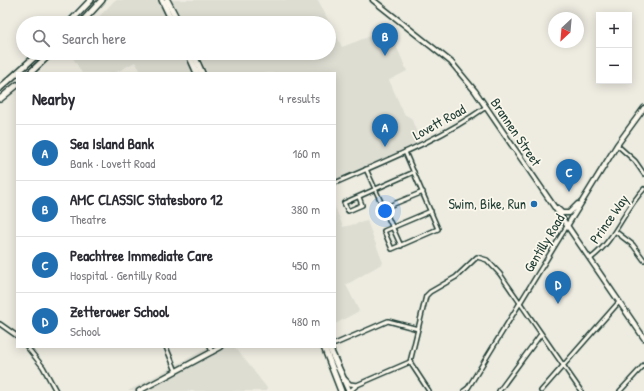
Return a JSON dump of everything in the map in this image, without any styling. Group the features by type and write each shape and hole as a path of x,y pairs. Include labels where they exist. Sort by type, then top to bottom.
{"main road":[{"path":"76,16 91,0"},
{"path":"88,16 103,0"},
{"path":"162,0 170,16"},
{"path":"167,0 175,16"},
{"path":"18,72 31,60"},
{"path":"31,72 44,60"},
{"path":"191,60 197,72"},
{"path":"196,60 202,72"},
{"path":"0,88 16,74"},
{"path":"0,99 16,86"},
{"path":"324,348 341,391"},
{"path":"329,348 350,391"}],"street":[{"name":"Brannen Street","path":"373,0 451,62 486,108 644,338"},
{"name":"Lovett Road","path":"336,183 450,131 486,108"},
{"name":"Gentilly Road","path":"464,391 470,389 617,145 644,108"},
{"path":"617,145 635,161 644,174"},
{"path":"405,152 423,192 431,211 438,229 392,249 384,231 431,211"},
{"path":"366,169 401,246"},
{"path":"359,197 362,205 348,211 344,203 414,172"},
{"path":"551,202 560,212 569,213 592,186"},
{"name":"Prince Way","path":"590,260 605,247 616,232 633,203 644,189"},
{"path":"384,208 423,192"},
{"path":"616,232 628,240 644,260"},
{"path":"429,391 410,362 424,301 430,292 456,277 477,257 486,260 500,274 581,391"},
{"path":"541,391 619,302"},
{"path":"336,344 388,321 418,329"},
{"path":"0,324 16,335"},
{"path":"500,391 541,334"},
{"path":"28,348 43,367 56,391"},
{"path":"166,348 176,371"},
{"path":"139,391 176,371 211,349"},
{"path":"350,391 357,385 410,362"},
{"path":"620,391 644,365"},
{"path":"344,378 350,384 357,385"}],"shaded area":[{"path":"115,0 159,0 167,16 100,16"},
{"path":"171,0 318,0 326,16 179,16"},
{"path":"389,29 407,71 389,80 404,114 411,118 422,145 336,183 336,72 207,72 201,60 336,60 336,35 342,47"},
{"path":"74,60 188,60 194,72 141,72 135,62 117,72 81,72"},
{"path":"336,210 343,227 367,221 383,263 346,285 359,311 336,323"},
{"path":"207,348 236,348 267,388 266,391 128,391"}],"place":[{"name":"AMC CLASSIC Statesboro 12","path":"385,56"},
{"name":"Sea Island Bank","path":"385,147"},
{"name":"Peachtree Immediate Care","path":"569,192"},
{"name":"Swim, Bike, Run","path":"534,204"},
{"name":"Zetterower School","path":"558,304"}]}
